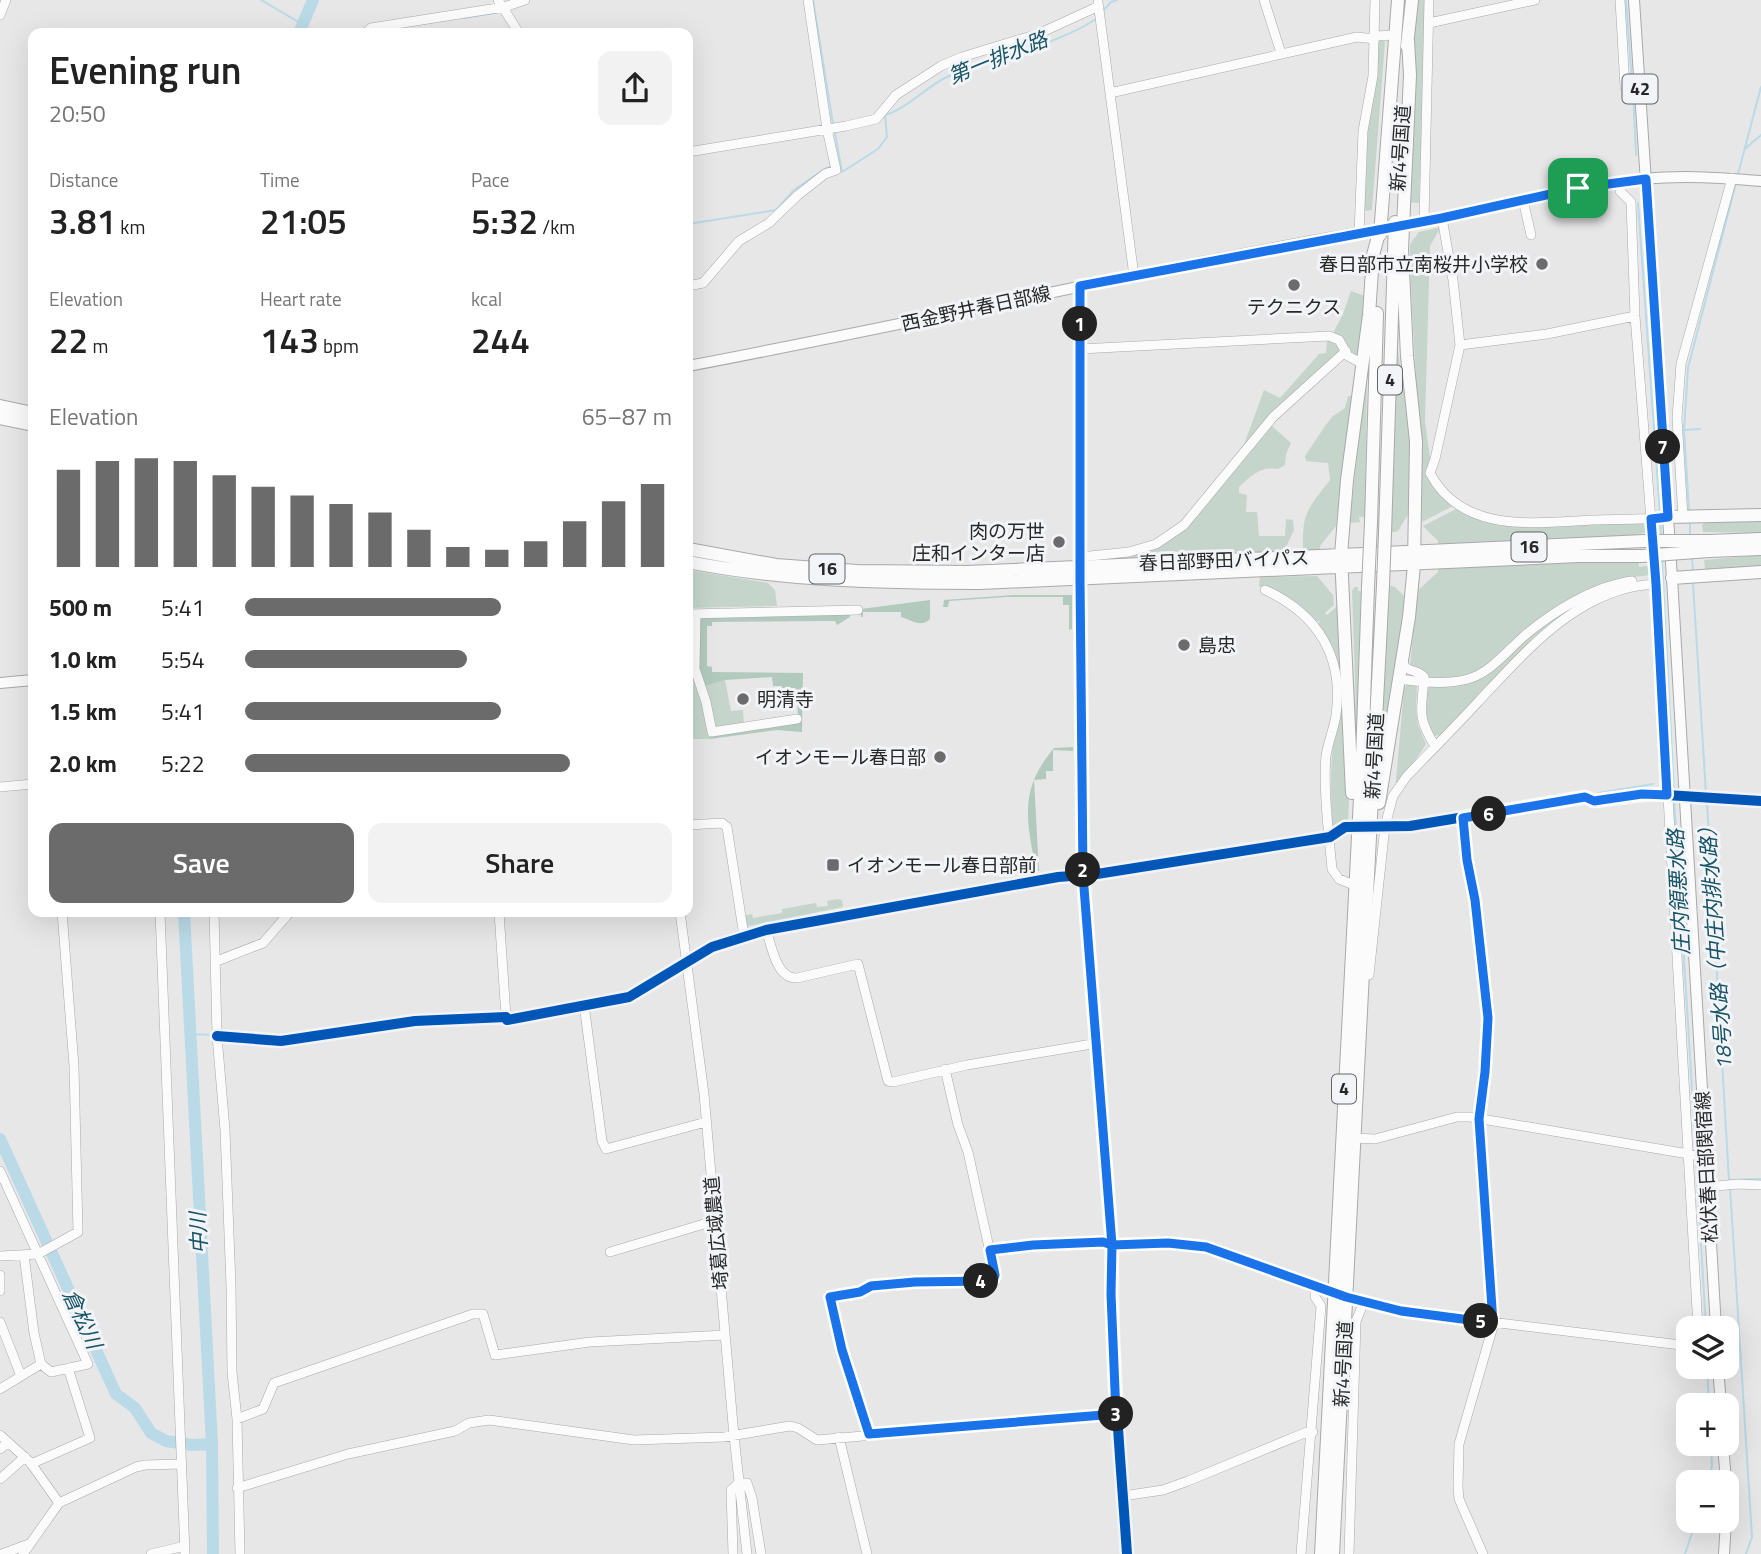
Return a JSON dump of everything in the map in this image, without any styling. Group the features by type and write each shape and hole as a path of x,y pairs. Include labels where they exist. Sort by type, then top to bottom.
{"highway":[{"name":"新4号国道","path":"1321,1554 1362,759 1380,229 1398,0"},
{"path":"1364,946 1377,814 1415,559 1416,442 1407,356 1399,226 1410,75 1408,41 1412,0"},
{"name":"新4号国道","path":"1333,1554 1399,226"},
{"name":"4","path":"1341,562 1347,480 1369,315 1373,255 1380,229"},
{"path":"0,406 28,412"},
{"path":"0,418 28,424"},
{"path":"1660,518 1761,515"},
{"name":"春日部野田バイパス","path":"693,549 776,565 857,571 968,572 1415,559 1642,556 1761,539"},
{"name":"春日部野田バイパス","path":"1415,559 1644,541 1761,549"},
{"path":"1341,562 1352,757 1354,884"},
{"name":"春日部野田バイパス","path":"693,563 768,576 857,582 980,583 1080,567"},
{"path":"1662,579 1761,572"}],"main road":[{"name":"松伏春日部関宿線","path":"1634,0 1634,87 1646,179 1662,579 1675,795 1706,1157 1715,1316"},
{"name":"西金野井春日部線","path":"693,365 1080,286 1442,218 1578,188 1646,179 1732,178 1761,181"},
{"path":"0,683 28,680"},
{"path":"1724,1554 1725,1533"}],"street":[{"path":"0,15 6,0"},
{"path":"371,28 502,2 525,0"},
{"path":"693,285 703,283 739,241 769,223 825,174 836,170 827,129 808,0"},
{"path":"1264,0 1280,53"},
{"path":"1359,233 1363,131 1373,76 1375,0"},
{"path":"1424,221 1429,0"},
{"path":"1429,23 1535,0"},
{"path":"1620,0 1625,87 1634,87"},
{"path":"502,2 516,28"},
{"path":"693,151 876,119 896,95 941,66 961,57 1038,34 1098,3 1134,276"},
{"path":"1110,93 1357,37 1395,35"},
{"path":"1688,517 1676,418 1681,364 1732,178"},
{"path":"1620,191 1631,202 1635,316 1660,518 1697,1316"},
{"path":"1523,201 1531,235"},
{"path":"1442,218 1453,280 1460,345 1430,473 1444,494 1457,505 1501,522 1526,524 1660,518"},
{"path":"1080,286 1083,875 1112,1245 1111,1294 1116,1414 1127,1554"},
{"path":"1460,345 1548,334 1635,316"},
{"path":"1080,349 1329,336 1339,340 1348,356 1363,364"},
{"path":"1080,567 1156,544 1184,525 1273,417 1346,351"},
{"path":"1398,679 1455,682 1469,679 1486,671 1544,621 1594,591 1624,582 1662,579"},
{"path":"1369,975 1385,826 1393,796 1407,776 1532,643 1578,610 1609,593 1662,579"},
{"path":"1265,590 1285,600 1299,612 1320,636 1334,661 1338,700 1326,759 1329,837 1334,875 1354,884"},
{"path":"693,614 858,610"},
{"path":"1402,658 1405,668 1421,674 1423,682 1420,711 1422,721 1435,746"},
{"path":"693,672 706,702 712,732 797,719"},
{"path":"0,787 28,784"},
{"path":"1385,826 1410,826 1585,797 1594,801 1642,794 1761,801"},
{"path":"1463,818 1488,1018 1479,1119 1493,1323 1459,1444 1459,1499 1483,1554"},
{"path":"693,825 722,823 727,827 744,936"},
{"path":"217,1036 282,1041 415,1021 506,1017 507,1020 536,1016 629,997 712,947 766,930 1058,877 1329,837 1345,827"},
{"path":"0,1256 40,1254 78,1232 75,1066 62,917"},
{"path":"151,1554 185,1550 160,917"},
{"path":"214,917 217,1036 225,1130 232,1372 237,1419 240,1554"},
{"path":"217,961 263,943 286,917"},
{"path":"499,917 506,1017"},
{"name":"埼葛広域農道","path":"681,917 706,1122 747,1550"},
{"path":"766,930 781,971 787,977 797,978 858,964 888,1081 1098,1043"},
{"path":"582,1006 602,1141 606,1149 706,1122"},
{"path":"869,1434 842,1350 830,1297 860,1292 871,1286 915,1282 987,1281 995,1275 968,1152 958,1125 945,1069"},
{"path":"1354,1138 1375,1139 1457,1117 1706,1157"},
{"path":"0,1171 88,1364 51,1372 41,1364 34,1333 24,1255"},
{"path":"1707,1187 1761,1185"},
{"path":"610,1252 714,1221"},
{"path":"990,1250 1103,1242 1112,1245 1168,1243 1206,1247 1333,1293 1401,1311 1676,1344"},
{"path":"0,1275 0,1291"},
{"path":"1301,1554 1313,1432 1321,1306 1315,1297 1315,1287"},
{"path":"1349,1554 1356,1321 1364,1302"},
{"path":"237,1419 263,1409 274,1383 472,1314 483,1314 495,1355 590,1342 725,1335"},
{"path":"0,1322 21,1376"},
{"path":"0,1389 41,1364"},
{"path":"0,1479 28,1461 90,1438 68,1368"},
{"path":"237,1488 348,1454 455,1431 469,1423 489,1420 634,1440 734,1436 790,1426 798,1427 817,1440 1116,1414"},
{"path":"1123,1496 1163,1490 1307,1432 1313,1432"},
{"path":"839,1437 867,1554"},
{"path":"0,1450 4,1438 28,1461 59,1503"},
{"path":"23,1554 59,1503 136,1467 182,1459"},
{"path":"733,1554 731,1490 739,1483 747,1483 752,1498 761,1554"},
{"path":"2,1554 29,1544"}],"shaded area":[{"path":"1418,0 1426,0 1419,203 1407,202 1413,37"},
{"path":"1377,38 1385,42 1372,210 1363,211 1366,136"},
{"path":"1441,227 1430,246 1425,421 1431,465 1428,474 1453,506 1422,522 1410,244 1419,232"},
{"path":"1351,291 1365,296 1357,359 1332,335"},
{"path":"1327,338 1332,339 1343,350 1312,375 1242,450 1264,390 1280,398 1319,354 1326,353"},
{"path":"1397,343 1412,449 1409,513 1398,531 1391,533"},
{"path":"1367,376 1365,517 1359,517 1360,522 1349,523"},
{"path":"1348,396 1352,396 1336,526 1320,546 1320,550 1303,551 1305,519 1330,480 1328,463 1306,461 1305,456 1333,416 1345,408"},
{"path":"1272,426 1291,443 1285,465 1278,469 1257,472 1239,487 1239,493 1247,495 1246,512 1257,512 1259,536 1285,536 1286,519 1293,520 1294,530 1284,551 1093,560 1152,544 1200,511"},
{"path":"1458,508 1479,517 1642,521 1649,526 1649,532 1617,538 1438,545 1438,541 1423,526"},
{"path":"1761,519 1761,533 1703,532 1702,525 1708,520"},
{"path":"1761,555 1761,569 1710,572 1705,569 1704,560"},
{"path":"1638,559 1639,567 1651,565 1651,575 1625,578 1592,588 1480,670 1460,678 1427,679 1410,666 1417,591 1438,569"},
{"path":"693,571 768,583 775,590 777,606 693,608"},
{"path":"1317,576 1333,595 1334,605 1325,613 1327,615 1337,606 1343,697 1318,624 1320,621 1312,622 1283,596 1259,586 1260,577"},
{"path":"1388,585 1395,587 1406,598 1379,775"},
{"path":"1355,587 1361,591 1356,758 1352,650 1356,711 1352,591"},
{"path":"1607,592 1509,665 1441,735 1434,736 1424,719 1426,688 1466,683 1481,678 1543,625 1573,605"},
{"path":"693,674 703,702 710,739 693,739"},
{"path":"725,680 731,711 743,710 744,724 714,726 705,686"},
{"path":"1408,683 1417,686 1418,725 1426,744 1395,792 1404,689"},
{"path":"1343,707 1349,799 1348,824 1336,829 1332,828 1331,769 1341,711 1344,729"},
{"path":"842,900 843,907 748,926 745,923 746,915 752,914 753,918 816,903 817,907 828,906 827,901"}],"green space":[{"path":"1014,595 1072,595 1072,629 1069,630 1069,605 1063,605 1063,597 949,601 948,607 943,607 944,600"},
{"path":"930,600 930,619 923,623 901,617 901,612 863,612 861,617 861,609"},
{"path":"850,613 850,617 837,625 835,621 712,622 712,626 707,626 707,666 712,667 712,672 803,673 802,732 777,730 710,739 709,735 798,720 797,695 782,694 782,686 773,686 772,677 725,680 705,686 699,670 701,616"},
{"path":"1073,747 1073,751 1053,750 1053,771 1046,771 1046,779 1034,780 1054,748"},
{"path":"1034,780 1039,871 1036,871 1028,821 1030,792"}],"waterway":[{"path":"261,0 302,24"},
{"name":"中川","path":"301,28 313,0"},
{"path":"813,0 833,124"},
{"name":"第一排水路","path":"1102,12 1111,2 1117,0"},
{"name":"庄内領悪水路","path":"1626,0 1632,83"},
{"path":"464,18 500,12"},
{"name":"第一排水路","path":"835,133 842,172 878,149 887,137 885,115 894,112 941,80 1044,44 1096,19"},
{"name":"18号水路（中庄内排水路）","path":"1738,174 1761,87"},
{"name":"庄内領悪水路","path":"1633,92 1636,155"},
{"path":"1746,148 1761,135"},
{"name":"第一排水路","path":"693,223 776,210 794,190 832,166"},
{"name":"18号水路（中庄内排水路）","path":"1689,511 1684,430 1688,368 1736,183"},
{"name":"庄内領悪水路","path":"1638,203 1660,513"},
{"path":"1685,430 1700,429"},
{"name":"庄内領悪水路","path":"1660,522 1661,534"},
{"name":"18号水路（中庄内排水路）","path":"1690,523 1690,535"},
{"name":"18号水路（中庄内排水路）","path":"1692,558 1693,570"},
{"name":"庄内領悪水路","path":"1662,561 1674,793"},
{"name":"18号水路（中庄内排水路）","path":"1693,583 1706,794"},
{"path":"1598,793 1653,784"},
{"name":"庄内領悪水路","path":"1674,798 1696,1152"},
{"path":"1484,812 1529,803"},
{"name":"18号水路（中庄内排水路）","path":"1707,803 1729,1181"},
{"path":"1432,819 1461,815"},
{"path":"745,929 768,922 877,905"},
{"name":"中川","path":"184,917 212,1444 213,1554"},
{"path":"688,955 740,931"},
{"path":"508,1013 630,991 683,958"},
{"path":"431,1016 492,1013"},
{"path":"257,1035 296,1033 411,1017"},
{"path":"190,1034 213,1035"},
{"name":"倉松川","path":"0,1139 116,1394 135,1408 151,1433 166,1441 192,1445 212,1444"},
{"name":"庄内領悪水路","path":"1696,1158 1705,1316"},
{"path":"1731,1180 1761,1179"},
{"name":"18号水路（中庄内排水路）","path":"1730,1187 1752,1537 1746,1554"},
{"name":"庄内領悪水路","path":"1708,1379 1708,1393"},
{"name":"庄内領悪水路","path":"1711,1470 1712,1456"},
{"name":"庄内領悪水路","path":"1685,1554 1692,1533"}],"cycle path":[{"path":"1080,286 1083,875 1112,1245 1114,1361 1127,1554"},
{"path":"217,1036 281,1041 415,1021 506,1017 507,1020 629,997 712,947 766,930 1058,877 1097,874 1330,837 1345,827 1410,826 1585,797 1594,801 1651,794 1761,801"}],"place":[{"name":"春日部市立南桜井小学校","path":"1542,264"},
{"name":"テクニクス","path":"1294,285"},
{"name":"肉の万世 庄和インター店","path":"1059,542"},
{"name":"島忠","path":"1184,645"},
{"name":"明清寺","path":"743,699"},
{"name":"イオンモール春日部","path":"940,757"},
{"name":"イオンモール春日部前","path":"833,865"}],"route":[{"path":"1578,188 1442,218 1080,286 1083,875 1112,1245 1111,1294 1116,1414 869,1434 842,1350 830,1297 860,1292 871,1286 915,1282 987,1281 995,1275 990,1250 1103,1242 1112,1245 1168,1243 1206,1247 1346,1297 1401,1311 1493,1323 1479,1119 1488,1018 1463,818 1585,797 1594,801 1642,794 1667,795 1651,519 1668,517 1646,179 1578,188"}]}
